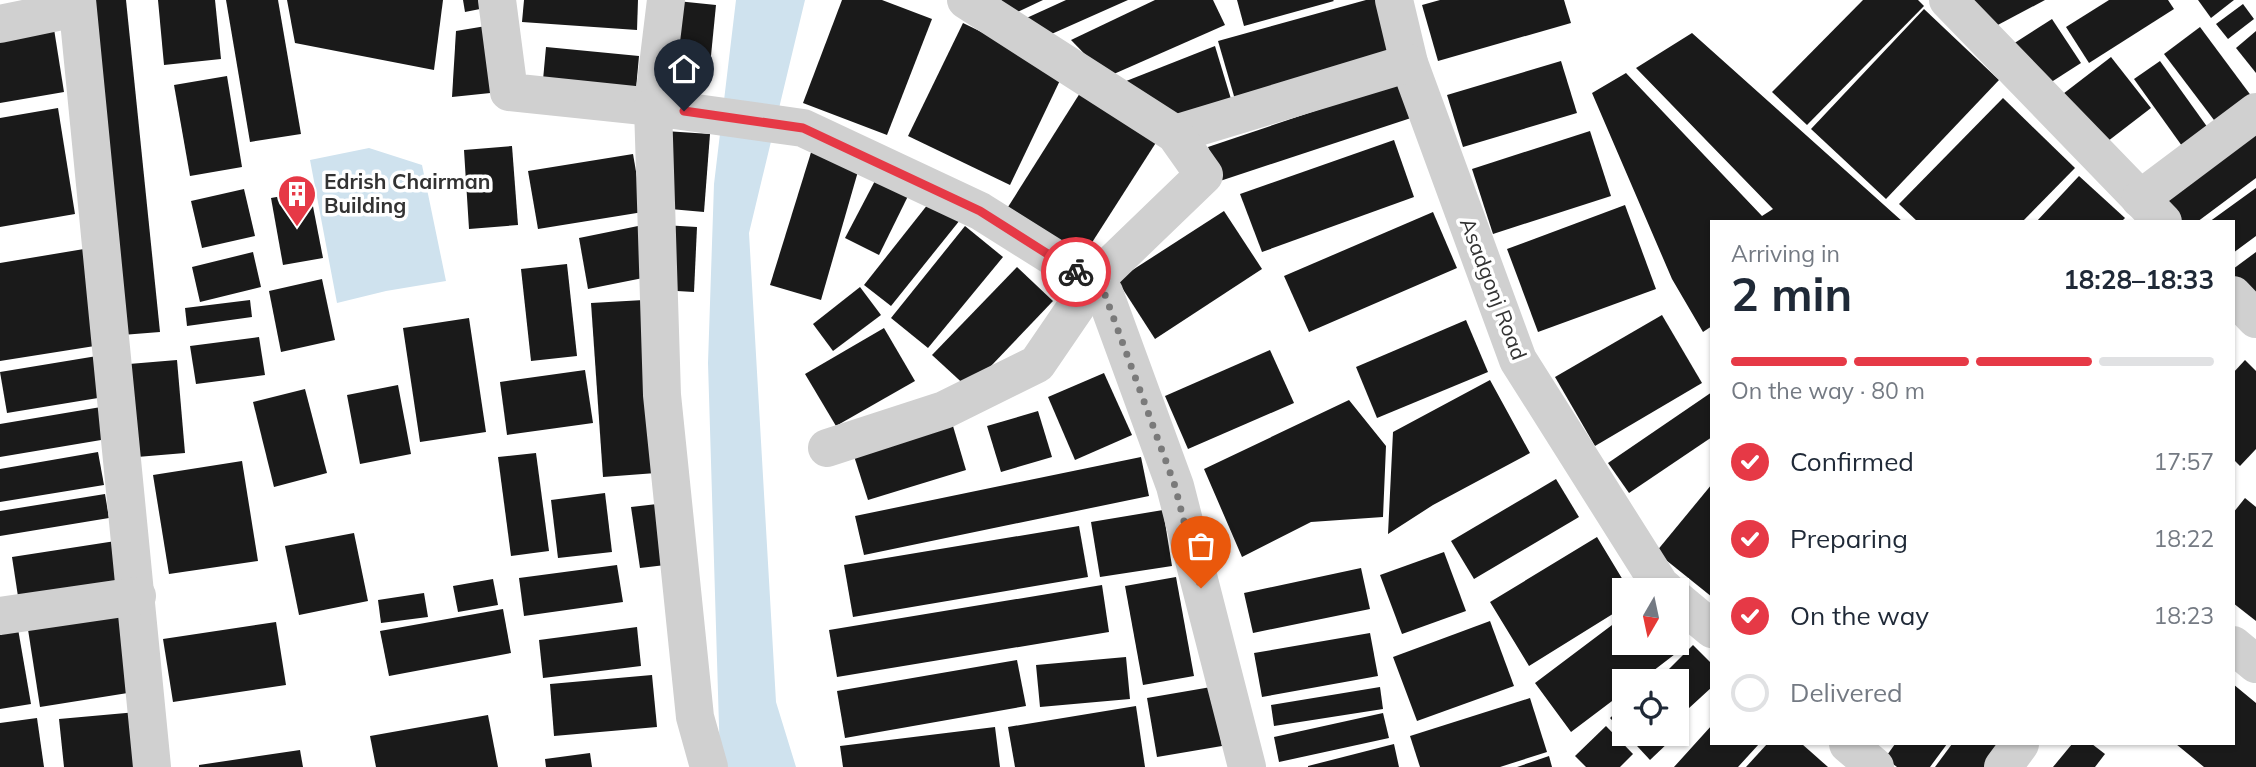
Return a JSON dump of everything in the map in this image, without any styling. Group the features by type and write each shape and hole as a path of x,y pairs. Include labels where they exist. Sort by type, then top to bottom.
{"street":[{"path":"497,0 509,92 668,109 803,128 980,211 1093,282 1104,292 1175,486 1247,767"},
{"path":"666,0 668,109 662,395 695,717 709,767"},
{"path":"827,448 944,410 1037,364 1093,282 1204,175 1175,134 966,0"},
{"name":"Asadgonj Road","path":"1394,0 1409,63 1518,360 1656,578"},
{"path":"1948,0 2152,210 2256,113"},
{"path":"0,24 77,4 152,767"},
{"path":"1175,134 1409,63"},
{"path":"2235,297 2256,319"},
{"path":"0,616 137,596"},
{"path":"1689,610 1710,627"},
{"path":"2235,647 2256,664"},
{"path":"1849,745 1875,767"},
{"path":"2003,767 2019,745"}],"water":[{"path":"736,0 805,0 749,233 776,702 796,767 722,767 720,759 708,363 714,184"},
{"path":"369,148 422,165 446,281 337,303 310,160"}],"building":[{"path":"88,0 126,0 160,332 122,335"},
{"path":"158,0 215,0 221,59 164,65"},
{"path":"226,0 278,0 301,134 250,142"},
{"path":"287,0 443,0 434,70 295,43"},
{"path":"463,0 488,0 490,7 465,12"},
{"path":"524,0 638,0 637,30 522,22"},
{"path":"842,0 882,0 932,19 887,135 803,103"},
{"path":"1001,0 1043,0 1009,16"},
{"path":"1066,0 1128,0 1047,36 1020,21"},
{"path":"1155,0 1213,0 1225,25 1107,77 1071,40"},
{"path":"1237,0 1333,0 1334,1 1244,26"},
{"path":"1366,0 1385,0 1401,56 1236,103 1218,41"},
{"path":"1440,0 1564,0 1571,23 1438,61 1422,5"},
{"path":"1863,0 1918,0 1924,6 1807,125 1772,92"},
{"path":"1972,0 2045,0 1994,27"},
{"path":"2109,0 2168,0 2174,9 2089,63 2066,27"},
{"path":"2198,0 2234,0 2211,18"},
{"path":"677,1 716,5 708,86 669,82"},
{"path":"2243,4 2254,19 2228,39 2216,24"},
{"path":"1924,9 1999,80 1886,199 1811,129"},
{"path":"2052,19 2081,63 2042,88 2013,44"},
{"path":"963,23 1064,72 1010,185 908,136"},
{"path":"498,24 500,92 452,97 456,31"},
{"path":"2200,27 2252,97 2217,124 2164,54"},
{"path":"54,29 64,92 0,103 0,37"},
{"path":"2256,31 2256,73 2236,48"},
{"path":"1692,33 1901,220 1710,220 1710,327 1703,332 1672,279 1592,93 1626,73 1762,216 1773,209 1636,68"},
{"path":"1215,46 1231,99 1165,119 1111,87"},
{"path":"546,47 639,56 635,100 542,91"},
{"path":"2111,57 2151,108 2099,148 2059,97"},
{"path":"1561,61 1577,113 1463,147 1447,95"},
{"path":"2160,61 2208,128 2182,146 2134,79"},
{"path":"227,76 242,167 190,176 174,85"},
{"path":"1401,82 1414,117 1220,181 1208,147"},
{"path":"1080,93 1157,141 1084,255 1008,207"},
{"path":"2003,98 2075,168 2024,220 1916,220 1899,204"},
{"path":"58,108 75,214 0,227 0,118"},
{"path":"2256,115 2256,178 2200,220 2176,220 2154,191"},
{"path":"665,131 710,134 704,212 659,208"},
{"path":"1590,131 1611,196 1493,234 1472,169"},
{"path":"1394,140 1414,197 1262,252 1240,194"},
{"path":"512,146 518,225 469,229 464,150"},
{"path":"813,146 861,161 821,300 770,285"},
{"path":"633,154 643,212 538,229 528,171"},
{"path":"878,175 910,192 879,255 845,238"},
{"path":"2079,176 2125,218 2123,220 2038,220"},
{"path":"2256,188 2256,236 2235,252 2235,220 2212,220"},
{"path":"244,189 255,236 202,248 191,201"},
{"name":"Edrish Chairman Building","path":"310,191 323,258 283,265 271,198"},
{"path":"932,199 960,220 891,306 864,285"},
{"path":"1625,205 1656,289 1538,332 1507,249"},
{"path":"1224,211 1262,269 1155,339 1117,280"},
{"path":"1433,212 1457,268 1309,332 1284,276"},
{"path":"643,225 653,276 588,289 579,238"},
{"path":"663,225 697,227 694,292 660,290"},
{"path":"965,226 1003,257 928,348 891,318"},
{"path":"84,249 101,345 0,361 0,263"},
{"path":"253,252 261,287 200,302 192,267"},
{"path":"2256,252 2256,306 2235,279 2235,268"},
{"path":"567,264 577,356 531,361 521,269"},
{"path":"1017,267 1053,301 969,389 932,355"},
{"path":"322,279 335,340 281,352 269,291"},
{"path":"860,287 881,315 833,351 813,324"},
{"path":"250,300 252,317 187,326 185,308"},
{"path":"644,300 656,473 603,477 591,303"},
{"path":"1662,315 1702,383 1595,446 1555,377"},
{"path":"469,318 486,432 420,442 403,328"},
{"path":"1466,320 1488,372 1377,418 1356,367"},
{"path":"884,328 915,381 836,426 805,374"},
{"path":"259,337 265,375 196,384 190,346"},
{"path":"1270,350 1294,403 1188,449 1165,396"},
{"path":"97,356 104,397 7,413 0,372"},
{"path":"177,360 185,453 137,457 129,364"},
{"path":"2245,360 2256,371 2256,449 2240,466 2235,461 2235,371"},
{"path":"585,370 593,423 507,435 500,382"},
{"path":"1104,373 1132,435 1075,460 1048,397"},
{"path":"1490,380 1530,453 1433,505 1388,534 1393,432"},
{"path":"398,385 411,454 360,464 347,395"},
{"path":"305,389 327,473 274,487 253,402"},
{"path":"1710,393 1710,438 1629,493 1608,463"},
{"path":"1349,400 1386,446 1383,517 1311,522 1242,557 1204,469"},
{"path":"101,407 107,439 0,457 0,424"},
{"path":"1038,411 1052,457 1001,472 987,426"},
{"path":"953,426 966,470 868,500 854,456"},
{"path":"98,452 104,485 0,502 0,469"},
{"path":"536,453 549,551 511,556 498,457"},
{"path":"1141,457 1149,496 864,555 855,516"},
{"path":"242,461 258,561 169,574 153,475"},
{"path":"1556,479 1579,517 1474,579 1451,541"},
{"path":"1710,486 1710,595 1656,552"},
{"path":"605,493 612,552 558,558 551,500"},
{"path":"105,494 109,518 0,536 0,511"},
{"path":"2245,498 2256,507 2256,621 2235,605 2235,510"},
{"path":"666,503 674,564 640,568 631,507"},
{"path":"1163,510 1172,566 1100,577 1091,522"},
{"path":"1079,526 1088,577 853,617 844,565"},
{"path":"354,533 368,601 299,615 285,546"},
{"path":"1597,537 1622,578 1612,578 1612,614 1529,666 1490,602"},
{"path":"122,540 129,587 19,603 12,557"},
{"path":"1444,552 1466,611 1402,634 1380,575"},
{"path":"617,565 623,602 524,616 519,578"},
{"path":"1361,568 1370,609 1253,633 1244,593"},
{"path":"1176,577 1194,676 1143,685 1125,586"},
{"path":"493,579 498,605 458,612 453,586"},
{"path":"1102,585 1109,632 837,677 829,630"},
{"path":"424,593 428,617 381,623 378,600"},
{"path":"121,608 134,692 40,707 27,623"},
{"path":"503,609 511,653 389,676 380,631"},
{"path":"1490,621 1514,686 1417,721 1393,657"},
{"path":"276,622 286,685 173,702 163,639"},
{"path":"17,623 31,704 0,709 0,626"},
{"path":"1612,625 1612,655 1674,655 1656,669 1612,669 1612,701 1571,732 1535,683"},
{"path":"637,627 641,666 543,678 539,640"},
{"path":"1370,633 1378,676 1262,697 1254,653"},
{"path":"1693,645 1710,662 1710,689 1689,708 1689,669 1669,669 1683,655 1689,655 1689,649"},
{"path":"1126,657 1130,699 1040,707 1036,665"},
{"path":"1017,660 1026,706 845,738 837,691"},
{"path":"652,675 657,727 554,736 550,684"},
{"path":"2235,686 2256,703 2256,767 2204,767 2177,745 2235,745"},
{"path":"1211,687 1222,746 1157,757 1147,698"},
{"path":"1380,687 1383,709 1274,726 1271,705"},
{"path":"1530,698 1547,752 1500,767 1420,767 1410,736"},
{"path":"1136,706 1145,767 1015,767 1008,727"},
{"path":"137,712 142,767 64,767 59,719"},
{"path":"1383,713 1389,738 1279,762 1274,737"},
{"path":"488,715 498,767 376,767 370,736"},
{"path":"37,718 44,767 0,767 0,723"},
{"path":"1606,726 1612,732 1612,746 1625,746 1633,754 1620,767 1586,767 1575,756"},
{"path":"995,727 1000,767 843,767 840,746"},
{"path":"1710,727 1710,745 1758,745 1738,767 1674,767"},
{"path":"1394,744 1399,767 1308,767 1308,766"},
{"path":"1766,745 1803,745 1828,767 1746,767"},
{"path":"1894,745 1946,745 1930,767 1897,767 1885,758"},
{"path":"1951,745 2013,745 1997,767 1935,767"},
{"path":"2071,745 2093,745 2105,754 2095,767 2053,767"},
{"path":"1637,746 1665,746 1650,760"},
{"path":"300,750 303,767 199,767 199,765"},
{"path":"590,753 592,767 546,767 545,759"},
{"path":"1549,756 1552,767 1517,767"}],"way so far":[{"path":"1076,272 1104,292 1175,486 1201,588"}],"place":[{"name":"Edrish Chairman Building","path":"297,228"}],"route":[{"path":"684,111 803,128 980,211 1076,272"}]}
